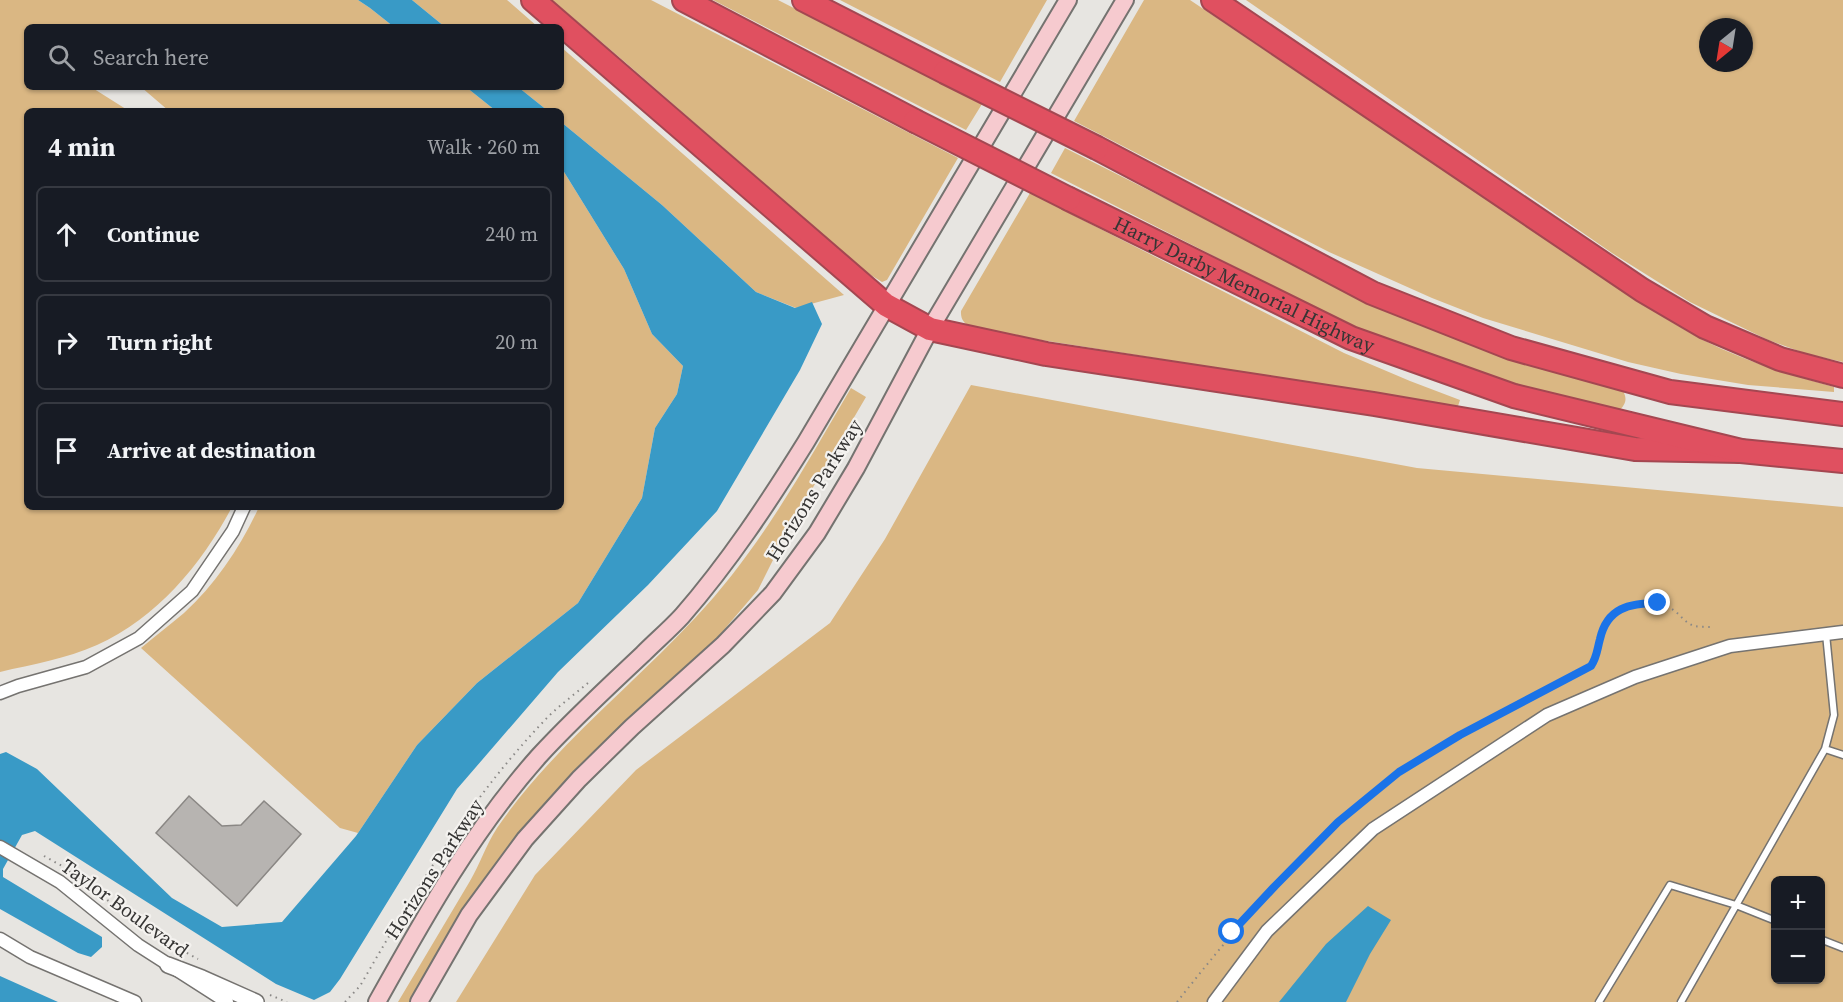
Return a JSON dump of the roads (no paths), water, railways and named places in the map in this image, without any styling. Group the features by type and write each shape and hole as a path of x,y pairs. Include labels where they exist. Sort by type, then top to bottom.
{"highway":[{"path":"533,0 561,24"},
{"name":"Harry Darby Memorial Highway","path":"684,0 915,121 1351,338 1514,396 1741,451 1843,461"},
{"path":"804,0 1097,148 1372,293 1510,348 1670,392 1843,414"},
{"path":"1213,0 1642,290 1705,327 1780,359 1843,376"},
{"path":"564,27 886,305 930,329 1046,354 1374,404 1635,449 1741,451"}],"main road":[{"name":"Horizons Parkway","path":"376,999 453,870 484,825 540,756 681,618 722,568 765,508 1068,0"},
{"name":"Horizons Parkway","path":"419,1002 469,915 525,839 579,779 632,727 723,645 773,592 817,533 856,468 930,329 1125,0"}],"street":[{"path":"0,693 86,667 139,638 192,591 233,531 243,510"},
{"path":"1214,1002 1267,930 1373,830 1547,715 1635,678 1730,646 1843,632"},
{"name":"Taylor Boulevard","path":"0,847 60,882 138,945 227,1002"},
{"path":"0,939 30,957 135,1002"},
{"path":"168,965 262,998"}],"lane":[{"path":"1681,1002 1825,749 1834,715 1826,634"},
{"path":"1825,749 1843,755"},
{"path":"1599,1002 1670,885 1736,905 1771,919"},
{"path":"1825,941 1843,948"}],"water":[{"path":"358,0 412,0 441,24 390,24"},
{"path":"470,90 522,90 544,108 492,108"},
{"path":"564,124 662,205 756,292 795,308 812,302 822,324 800,370 717,511 648,585 558,672 457,789 330,992 314,1000 276,984 35,831 22,835 3,869 3,877 102,937 102,947 91,957 78,953 0,909 0,754 6,752 37,769 172,898 222,927 282,922 356,836 417,745 477,683 578,603 642,498 655,428 677,394 683,366 652,334 624,269 564,172"},
{"path":"1368,906 1391,920 1370,954 1346,1002 1279,1002 1326,944"},
{"path":"0,976 58,1002 0,1002"}]}
